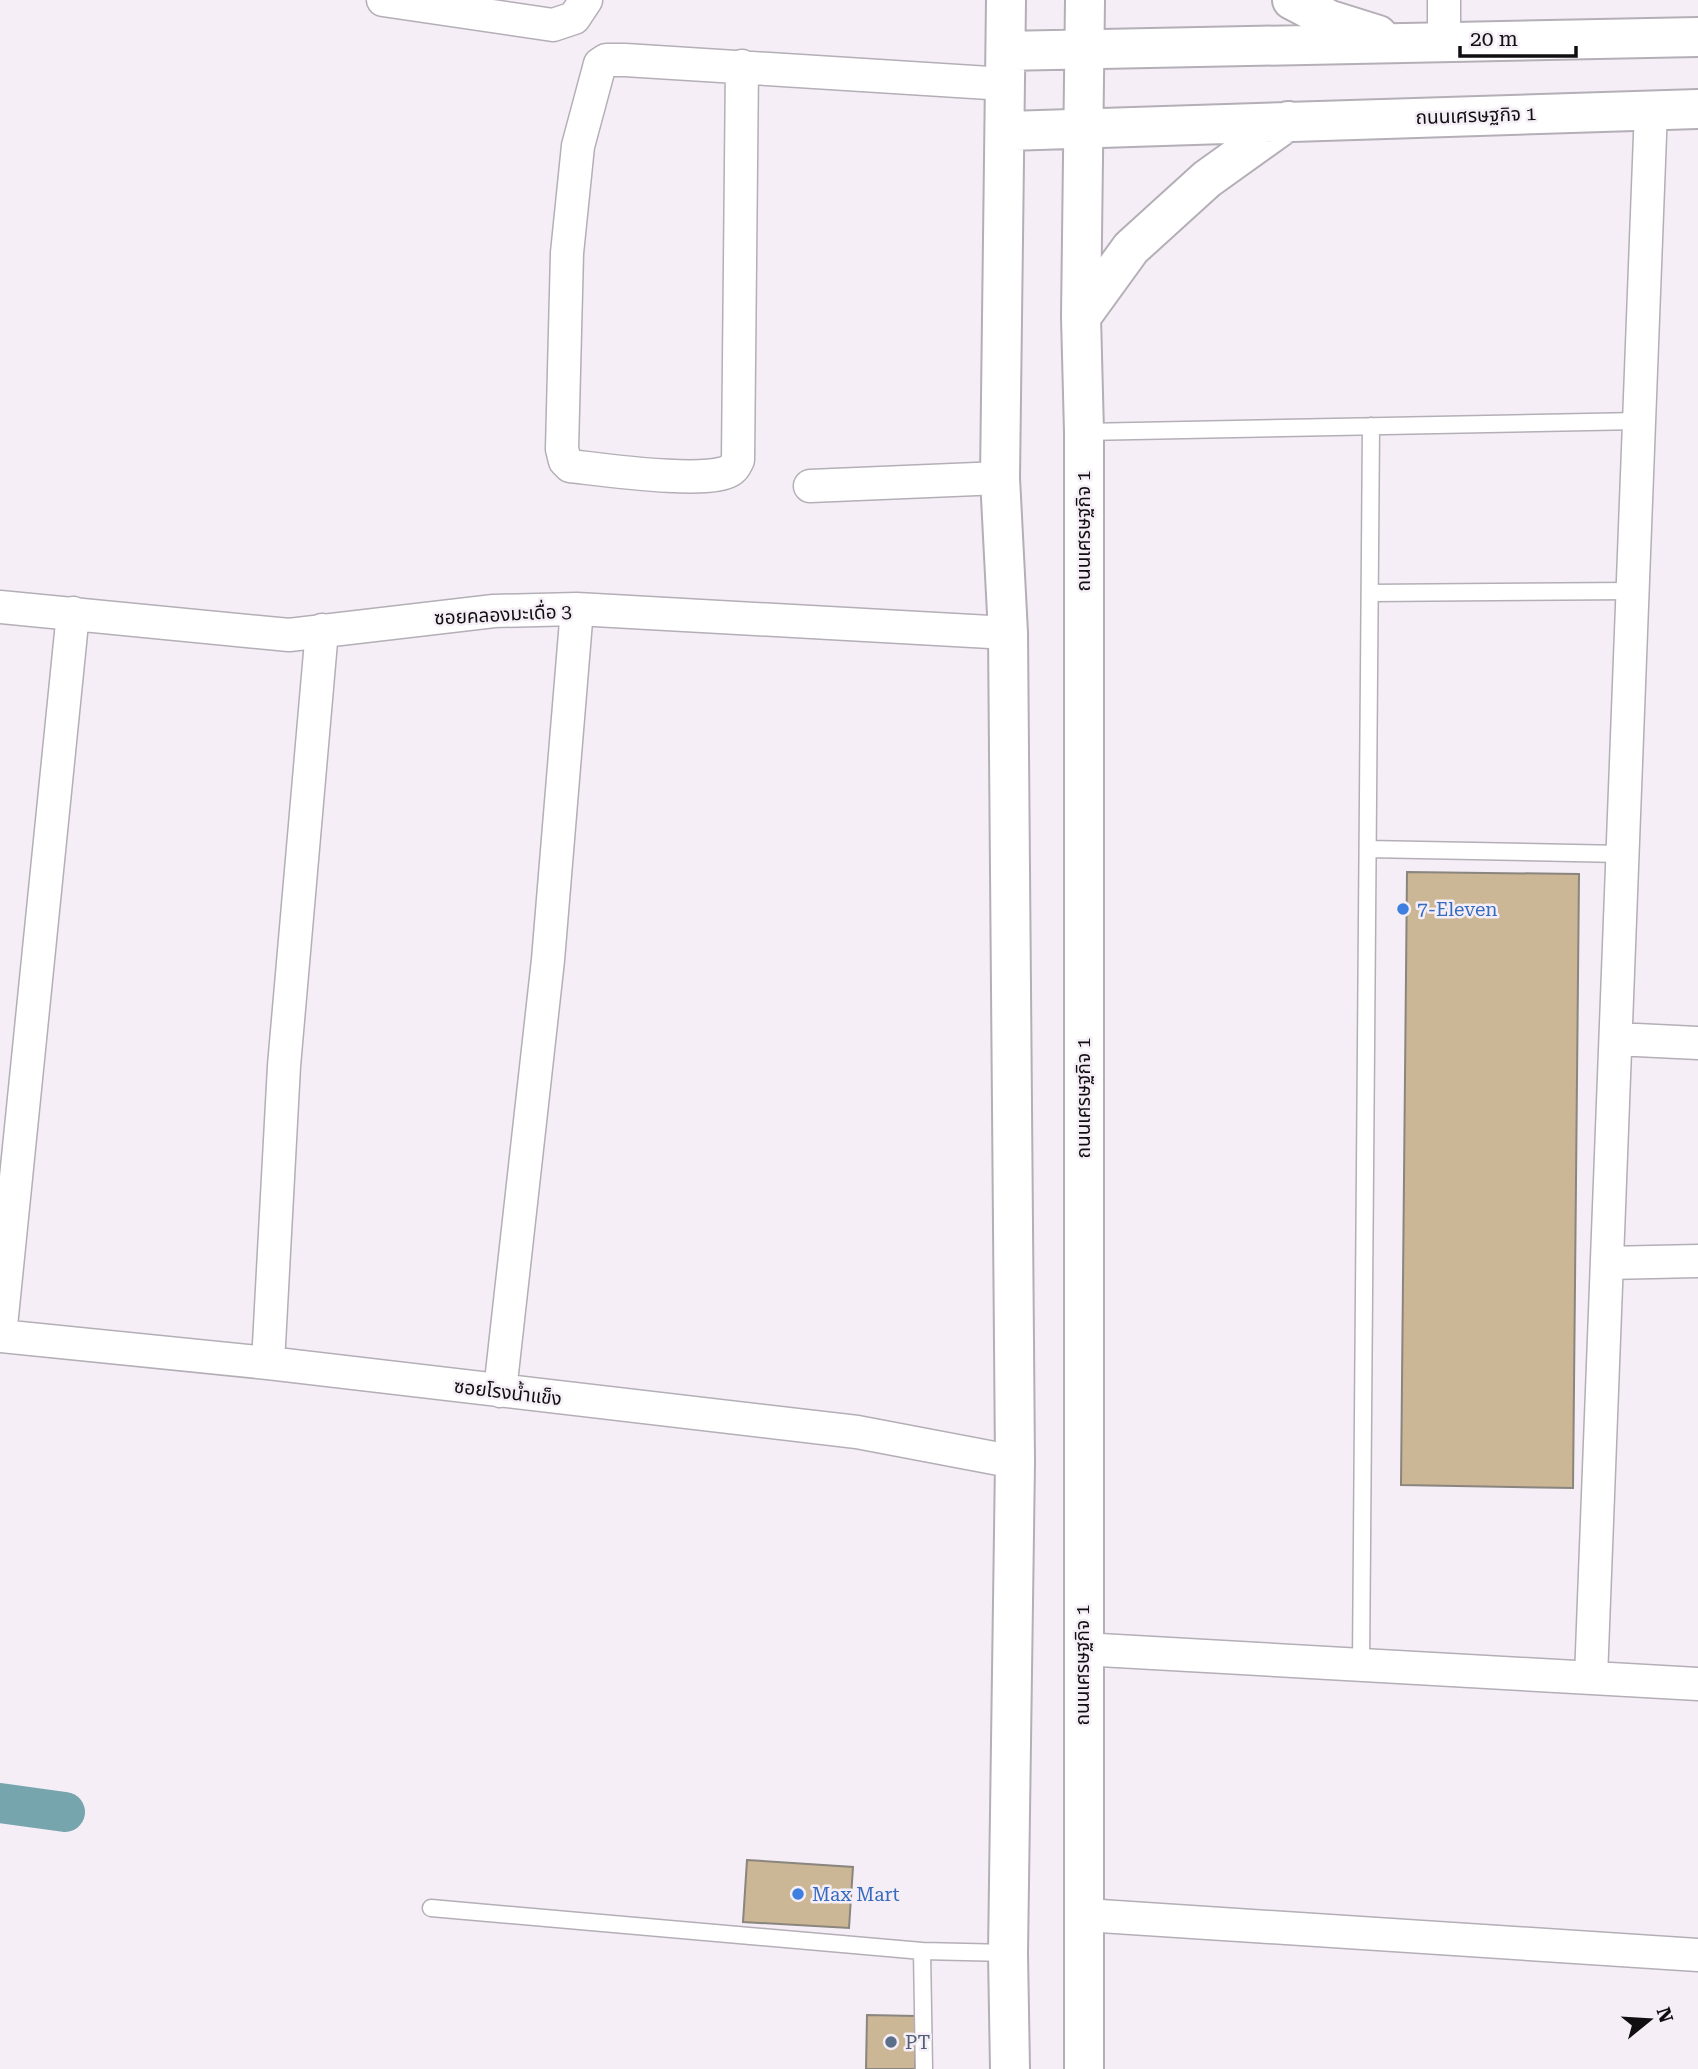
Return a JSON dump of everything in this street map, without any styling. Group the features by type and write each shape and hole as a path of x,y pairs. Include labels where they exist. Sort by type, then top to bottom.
{"main road":[{"path":"1006,0 1007,131 1000,478 1008,633 1015,1462 1008,1953 1010,2069"},
{"name":"ถนนเศรษฐกิจ 1","path":"1084,2069 1084,432 1081,317 1085,0"},
{"path":"1292,0 1330,20 1405,43"},
{"path":"1005,67 1085,50 1698,37"},
{"name":"ถนนเศรษฐกิจ 1","path":"1007,131 1698,109"},
{"path":"1081,317 1131,248 1207,179 1289,121"}],"street":[{"path":"383,0 553,25 574,18 586,0"},
{"path":"1444,0 1444,43"},
{"path":"742,65 738,460 732,470 719,474 685,476 570,466 565,461 562,449 567,253 578,146 600,64 606,60 625,60 742,65 1005,67"},
{"path":"1591,1678 1651,109"},
{"path":"810,486 1000,478"},
{"name":"ซอยคลองมะเดื่อ 3","path":"0,607 289,635 494,611 577,609 1008,633"},
{"path":"500,1391 548,960 577,609"},
{"path":"0,1336 73,613"},
{"path":"268,1363 284,1066 322,630"},
{"path":"1615,1039 1698,1044"},
{"path":"1607,1263 1698,1261"},
{"name":"ซอยโรงน้ำแข็ง","path":"0,1336 268,1363 857,1432 1015,1462"},
{"path":"1082,1649 1698,1684"},
{"path":"1085,1915 1698,1955"}],"lane":[{"path":"1084,432 1639,421"},
{"path":"1361,1665 1371,426"},
{"path":"1370,593 1633,591"},
{"path":"1368,849 1622,853"},
{"path":"431,1908 922,1951 1008,1953"},
{"path":"922,1951 924,2069"}],"building":[{"path":"1407,872 1579,874 1573,1488 1401,1485"},
{"name":"Max Mart","path":"747,1860 853,1867 849,1928 743,1922"},
{"name":"PT","path":"867,2015 916,2016 915,2069 866,2069"}],"waterway":[{"path":"0,1803 65,1812"}],"place":[{"name":"7-Eleven","path":"1403,909"},
{"name":"Max Mart","path":"798,1894"},
{"name":"PT","path":"891,2042"}]}
